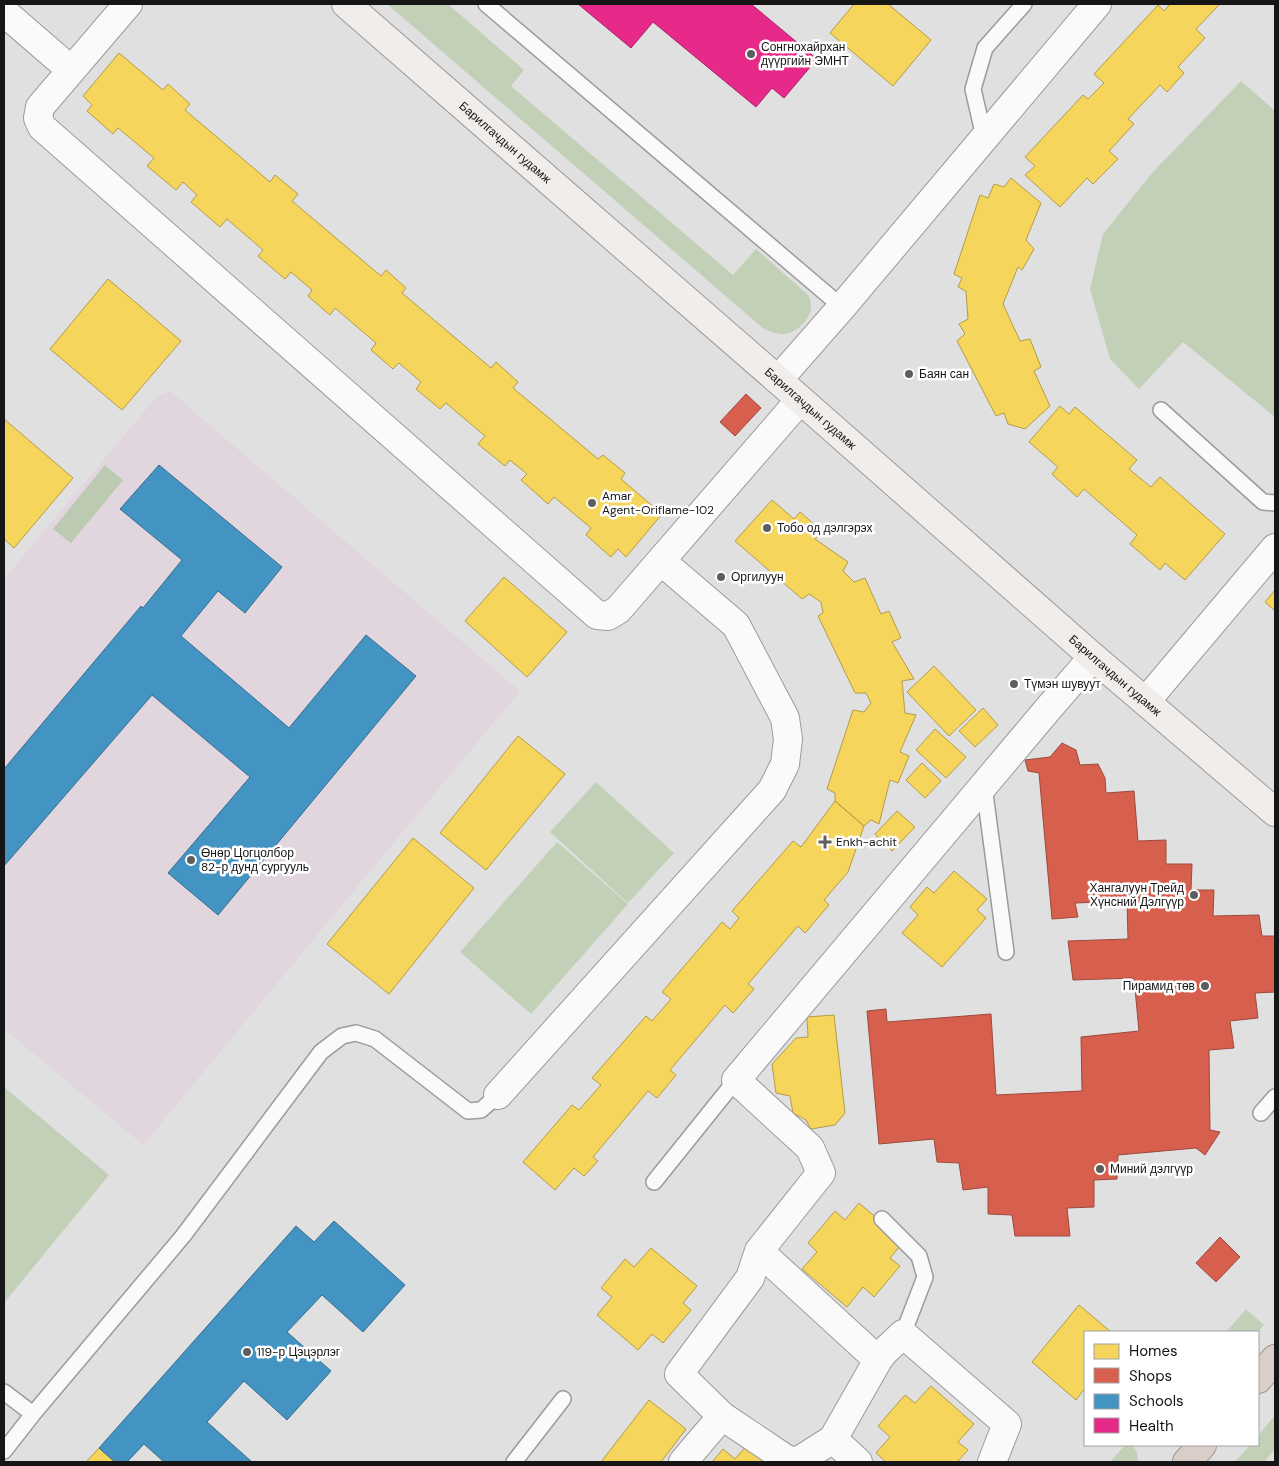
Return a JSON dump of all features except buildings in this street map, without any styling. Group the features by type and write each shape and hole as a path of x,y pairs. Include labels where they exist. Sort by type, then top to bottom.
{"highway":[{"path":"1259,1378 1275,1359"},
{"path":"1188,1462 1201,1446"}],"street":[{"path":"128,4 40,107 38,118 42,128 597,615 608,616 618,610 800,400"},
{"name":"Барилгачдын гудамж","path":"346,4 778,380 1093,658 1275,812"},
{"path":"778,380 842,307 1097,4"},
{"path":"4,12 71,70"},
{"path":"1146,701 1275,548"},
{"path":"498,1095 772,790 785,764 788,739 785,718 736,625 661,561"},
{"path":"992,1462 1006,1424 903,1334 885,1350 878,1360 833,1439 800,1460 789,1460 722,1416 679,1374 750,1278 758,1251 821,1174 810,1148 736,1080 1093,658"},
{"path":"758,1251 878,1360"},
{"path":"683,1462 722,1416"},
{"path":"833,1439 858,1462"}],"lane":[{"path":"486,4 842,307"},
{"path":"984,137 973,88 985,48 1024,4"},
{"path":"1161,410 1263,502 1275,503"},
{"path":"984,786 1006,952"},
{"path":"4,1451 183,1236 321,1052 342,1036 356,1033 375,1039 468,1111 481,1110 498,1095"},
{"path":"654,1182 736,1080"},
{"path":"1261,1113 1275,1097"},
{"path":"882,1219 919,1256 925,1277 903,1334"},
{"path":"4,1392 33,1414"},
{"path":"514,1462 563,1399"}],"shaded area":[{"name":"Өнөр Цогцолбор 82-р дунд сургууль","path":"170,391 520,691 143,1145 4,1029 4,579 157,396"}],"green space":[{"path":"387,4 448,4 524,70 511,86 733,275 756,249 808,295 811,308 806,320 797,329 787,334 764,329"},
{"path":"1241,81 1275,111 1275,417 1183,342 1139,389 1110,359 1090,289 1103,234 1152,173"},
{"path":"105,465 123,480 71,543 53,529"},
{"path":"596,782 674,853 628,903 550,832"},
{"path":"557,842 628,904 531,1014 460,952"},
{"path":"4,1087 109,1175 4,1303"},
{"path":"1246,1309 1264,1325 1259,1331 1227,1331"},
{"path":"1275,1415 1275,1449 1264,1462 1235,1462 1249,1446 1259,1446 1259,1435"},
{"path":"1124,1446 1133,1446 1137,1453 1138,1462 1110,1462"}],"place":[{"name":"Сонгнохайрхан дүүргийн ЭМНТ","path":"751,54"},
{"name":"Баян сан","path":"909,374"},
{"name":"Amar Agent-Oriflame-102","path":"592,503"},
{"name":"Тобо од дэлгэрэх","path":"767,528"},
{"name":"Оргилуун","path":"721,577"},
{"name":"Түмэн шувуут","path":"1014,684"},
{"name":"Enkh-achit","path":"825,842"},
{"name":"Өнөр Цогцолбор 82-р дунд сургууль","path":"191,860"},
{"name":"Хангалуун Трейд Хүнсний Дэлгүүр","path":"1194,895"},
{"name":"Пирамид төв","path":"1205,986"},
{"name":"Миний дэлгүүр","path":"1100,1169"},
{"name":"119-р Цэцэрлэг","path":"247,1352"}]}
